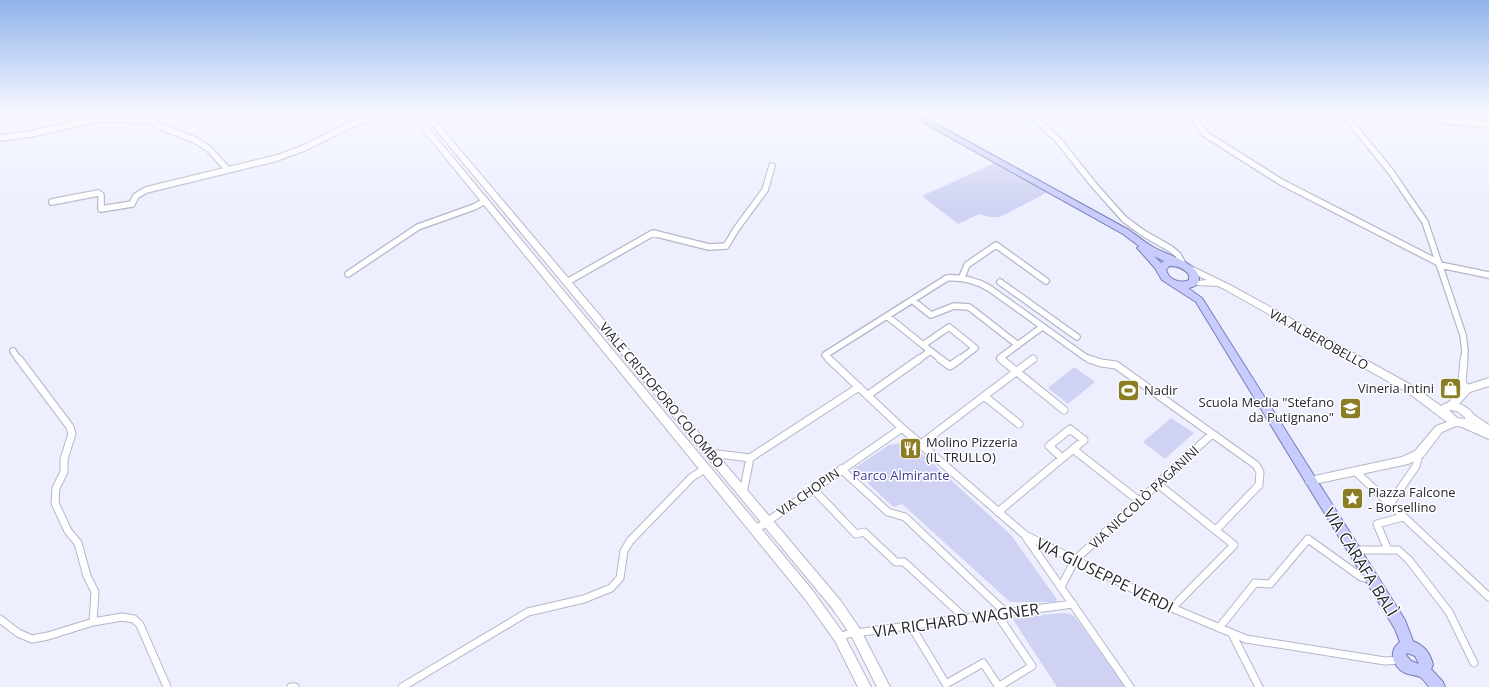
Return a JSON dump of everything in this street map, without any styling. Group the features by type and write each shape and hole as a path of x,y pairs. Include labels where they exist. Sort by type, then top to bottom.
{"main road":[{"name":"VIALE CRISTOFORO COLOMBO","path":"439,145 825,616 839,637 864,687"},
{"name":"VIALE CRISTOFORO COLOMBO","path":"452,145 836,604 856,633 884,687"},
{"path":"968,145 1126,232 1150,250 1163,265 1166,279 1199,300"},
{"path":"1126,232 1158,266 1183,266 1194,274 1199,300"},
{"name":"VIA ALBEROBELLO","path":"1183,266 1233,290 1463,418"},
{"path":"1177,285 1182,286 1212,283 1233,290"},
{"name":"VIA CARAFA BALÌ","path":"1199,300 1400,625 1408,646"},
{"path":"1463,418 1448,409 1458,397 1465,392 1489,382"},
{"path":"1463,418 1465,392"},
{"path":"1310,481 1404,461 1420,454 1439,429 1463,418"},
{"path":"1408,646 1416,649 1425,659 1426,665 1424,670 1418,671 1411,668 1402,660 1399,651 1402,647 1408,646"},
{"path":"1424,670 1438,687"}],"street":[{"path":"203,145 209,149 227,169"},
{"path":"52,202 98,193 102,198 100,206 101,209 126,206 132,204 136,196 146,190 277,158 310,145"},
{"path":"1061,145 1124,219 1162,245 1168,251 1163,265"},
{"path":"1223,145 1281,182 1426,258 1439,263 1440,265 1489,275"},
{"path":"1369,145 1391,172 1425,222 1463,335 1465,351 1462,383 1465,392"},
{"path":"567,282 653,233 698,244 721,247 726,246 740,222 760,200 767,189 772,166"},
{"path":"348,274 418,227 474,207 485,201"},
{"path":"962,277 967,265 996,245 1046,281"},
{"path":"1162,245 1172,249 1178,255 1183,266"},
{"path":"923,345 949,327 975,348 950,366 930,351 887,316 947,278 962,277 976,280 1085,357 1102,363 1116,365 1256,466 1260,472 1259,485 1216,530"},
{"path":"1000,282 1077,337"},
{"path":"1009,303 1019,296"},
{"path":"912,300 931,315 961,304 969,306 1018,345"},
{"path":"583,320 594,315"},
{"name":"VIA GIUSEPPE VERDI","path":"887,316 826,356 902,428 1025,535 1172,608 1246,639 1378,660 1393,662 1402,660"},
{"path":"1042,327 1000,358 1064,410"},
{"path":"13,351 70,427 71,438 64,459 65,467 56,488 55,503 68,531 78,543 87,576 95,592 93,622"},
{"path":"868,395 930,351"},
{"path":"921,444 1033,359"},
{"path":"710,453 750,458 859,387"},
{"path":"984,396 1019,424"},
{"path":"1463,418 1489,430"},
{"path":"1463,418 1489,435"},
{"name":"VIA CHOPIN","path":"755,530 767,520 902,428"},
{"path":"998,512 1084,440 1070,429 1049,446 1062,458"},
{"name":"VIA NICCOLÒ PAGANINI","path":"1061,587 1075,560 1212,434"},
{"path":"1073,449 1139,501"},
{"path":"1390,504 1416,466 1420,454"},
{"path":"743,494 750,458"},
{"path":"402,687 528,612 584,599 611,588 620,578 623,555 630,541 692,477 705,469"},
{"path":"841,469 888,512 905,517 1006,613"},
{"path":"1355,471 1489,598"},
{"path":"1158,484 1234,544 1172,608"},
{"path":"813,489 856,534 864,532 896,562 904,562 965,618"},
{"path":"1388,550 1377,524 1403,517"},
{"path":"1025,535 1130,687"},
{"path":"1219,628 1255,583 1270,584 1308,539 1346,564 1361,577 1372,579"},
{"path":"1354,550 1398,550 1409,560 1448,612 1474,663"},
{"name":"VIA RICHARD WAGNER","path":"839,637 856,633 1073,604"},
{"path":"911,626 946,684 983,663 998,687 1032,666 997,614"},
{"path":"0,619 18,632 32,639 48,636 93,622 122,618 134,619 140,625 167,687"},
{"path":"1232,634 1259,687"}],"green space":[{"path":"997,162 1050,191 1000,217 990,217 979,214 958,224 922,196"},
{"path":"1074,367 1095,382 1068,404 1048,388"},
{"path":"1171,418 1194,433 1165,459 1143,442"},
{"name":"Parco Almirante","path":"903,443 916,448 1011,535 1054,595 1057,600 1055,602 1010,602 902,504 894,507 891,505 853,469 889,445"},
{"path":"1062,613 1070,614 1075,617 1125,687 1057,687 1012,618"}],"place":[{"name":"Vineria Intini","path":"1450,388"},
{"name":"Nadir","path":"1128,390"},
{"name":"Scuola Media \"Stefano da Putignano\"","path":"1350,409"},
{"name":"Molino Pizzeria (IL TRULLO)","path":"911,449"},
{"name":"Piazza Falcone - Borsellino","path":"1353,499"}]}
